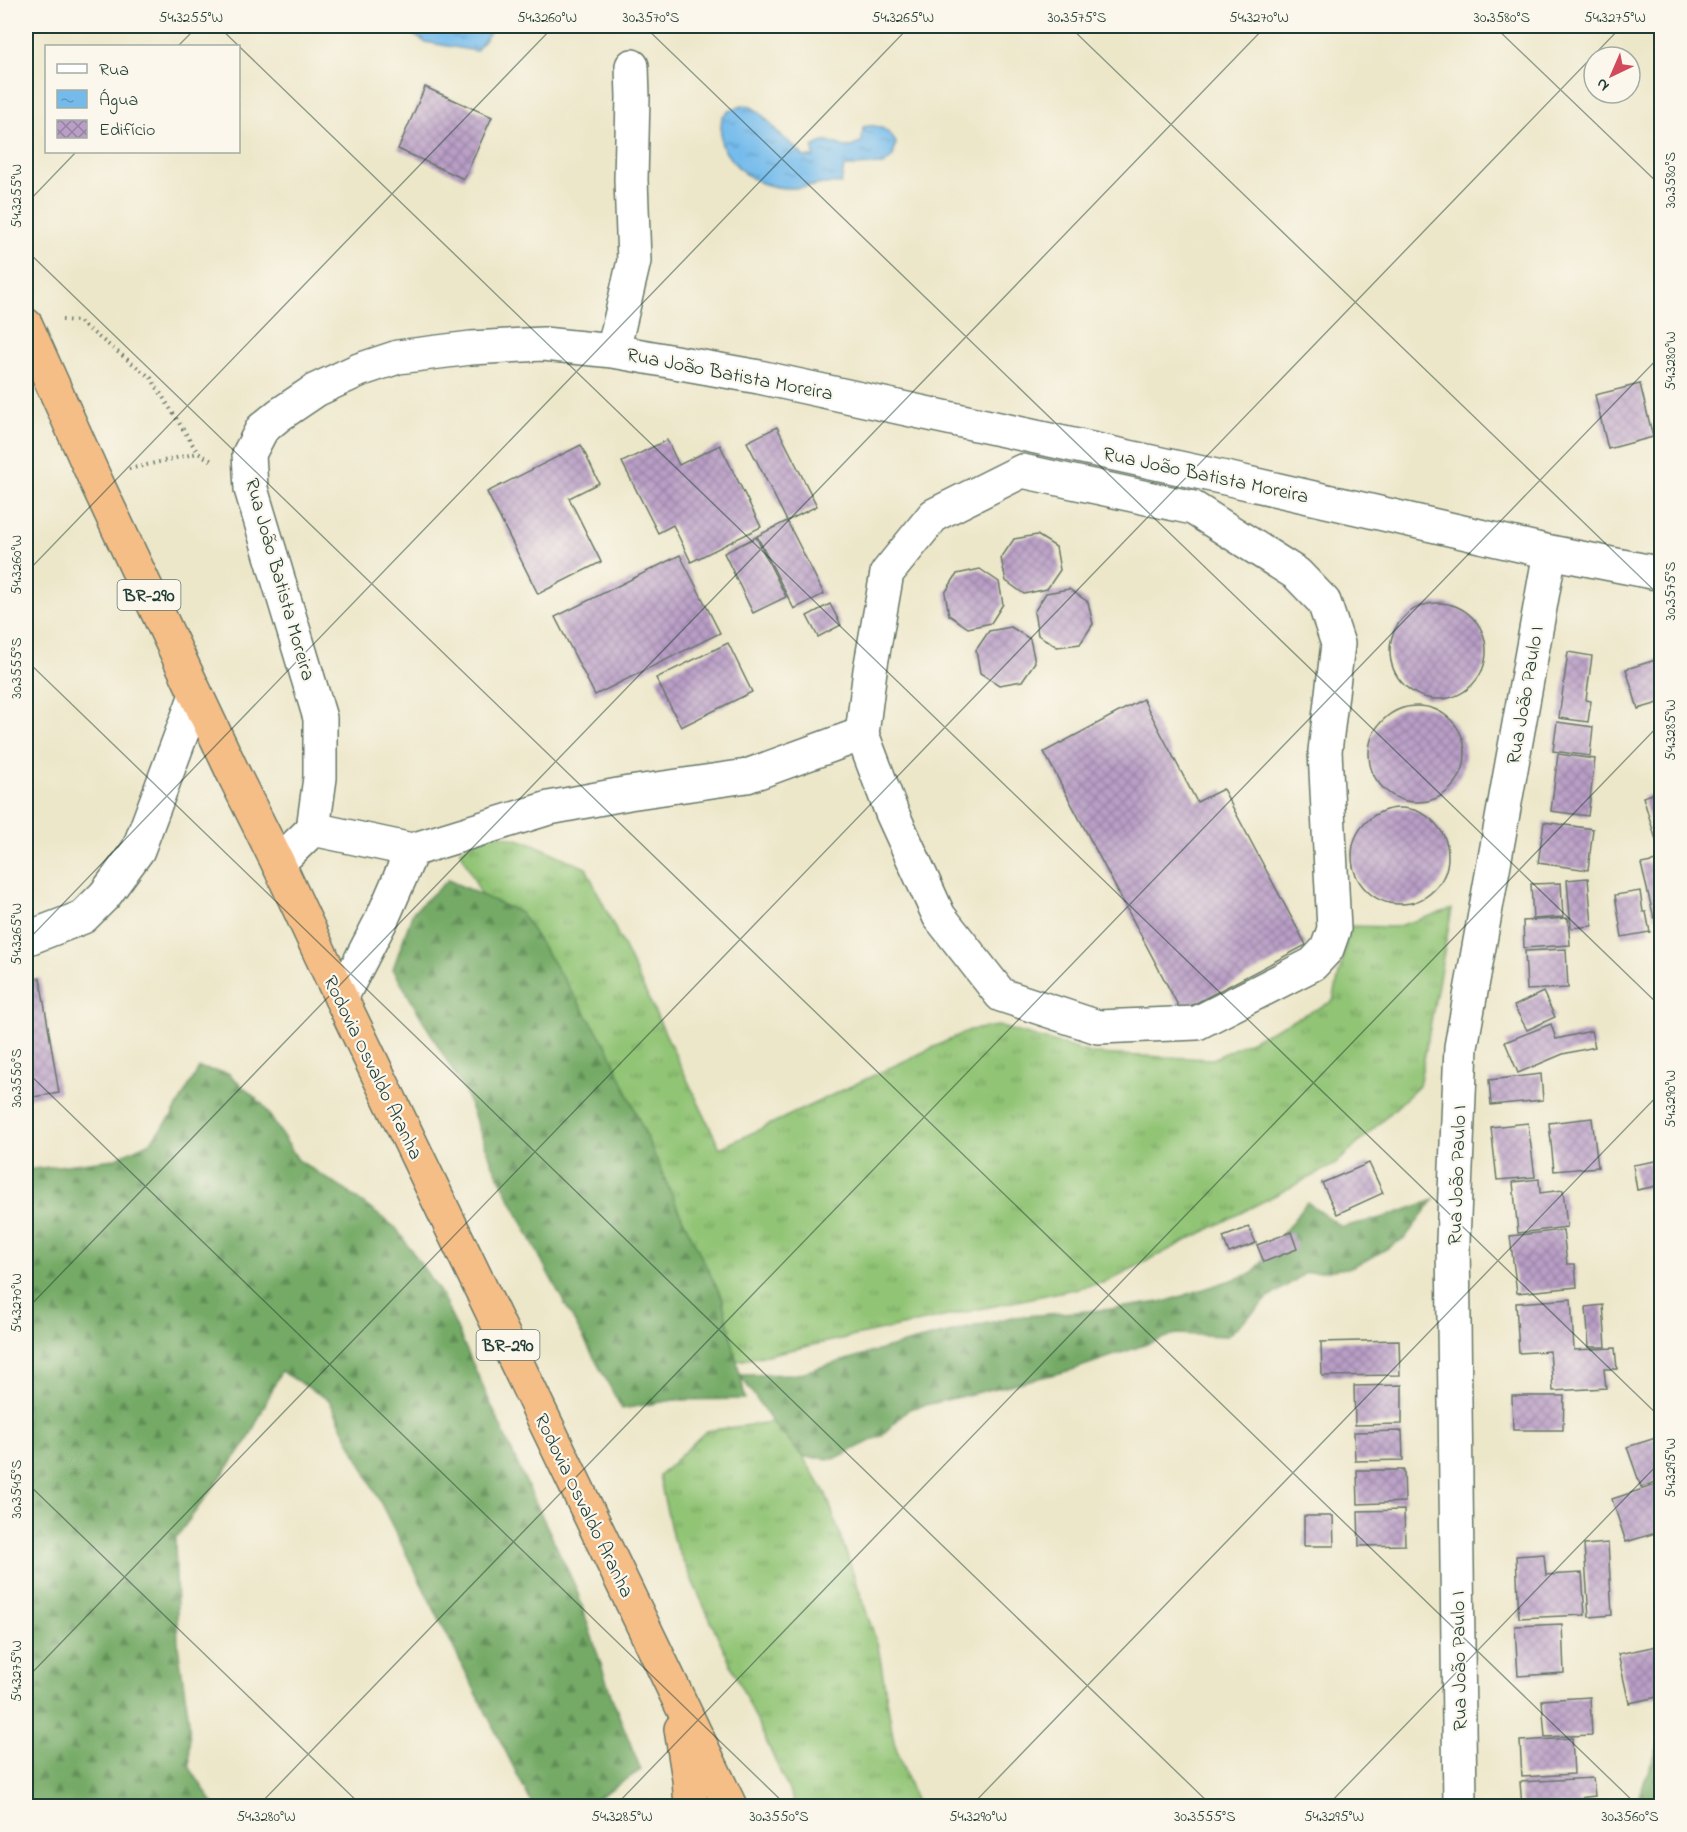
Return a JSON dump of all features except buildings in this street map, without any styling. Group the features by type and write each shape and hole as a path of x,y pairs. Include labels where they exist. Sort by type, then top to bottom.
{"highway":[{"name":"Rodovia Osvaldo Aranha","path":"35,331 94,477 196,695 730,1806"},
{"path":"675,1691 691,1806"}],"street":[{"path":"614,351 634,261 631,180 632,66"},
{"name":"Rua João Batista Moreira","path":"314,829 320,778 320,718 251,489 249,454 262,429 316,390 359,370 398,357 471,348 543,344 614,351 759,377 1230,479 1550,552 1662,574"},
{"path":"1022,471 1193,508 1297,574 1324,602 1338,644 1325,751 1334,929 1327,949 1313,964 1197,1023 1098,1027 1001,995 939,916 892,813 862,734 870,670 887,573 934,515 1022,471"},
{"name":"Rua João Paulo I","path":"1460,1806 1453,1241 1461,1047 1550,552"},
{"path":"26,939 83,917 105,896 138,850 196,695"},
{"path":"278,863 314,829 412,850 549,808 629,793 747,776 862,734"},
{"path":"341,999 382,919 412,850"}],"path":[{"path":"35,331 78,321 151,378 198,453 222,467"},
{"path":"94,477 198,453"}],"green space":[{"path":"490,832 531,843 586,868 720,1148 970,1030 998,1026 1094,1054 1213,1059 1333,1001 1350,926 1395,927 1452,909 1419,1086 1336,1164 1106,1282 706,1368 460,850"},
{"path":"448,880 521,913 608,1048 678,1209 722,1298 740,1375 797,1374 891,1347 1012,1317 1111,1309 1167,1301 1253,1273 1307,1202 1342,1227 1385,1217 1434,1200 1405,1238 1369,1259 1348,1268 1306,1273 1270,1297 1227,1336 1176,1334 1072,1370 909,1409 881,1436 834,1459 803,1457 772,1422 741,1376 745,1399 674,1400 622,1409 549,1275 492,1163 465,1092 393,969 413,912"},
{"path":"199,1068 228,1073 263,1105 298,1160 345,1190 396,1228 442,1295 576,1588 612,1698 641,1770 585,1806 533,1806 329,1400 281,1371 248,1440 175,1539 178,1646 189,1720 190,1768 215,1806 26,1806 26,1170 114,1159 150,1142 171,1117"},
{"path":"772,1422 803,1457 826,1494 878,1646 894,1742 917,1806 796,1806 673,1539 659,1476 706,1431"},
{"path":"1661,1740 1661,1806 1638,1806 1637,1800"}],"water":[{"path":"399,26 495,26 476,51 425,42"},
{"path":"747,105 763,116 804,157 814,157 813,147 822,142 845,147 856,145 862,141 863,127 869,126 879,127 890,134 896,143 893,156 884,165 844,168 841,184 785,188 764,184 745,174 727,154 722,144 722,117 732,109"}]}
